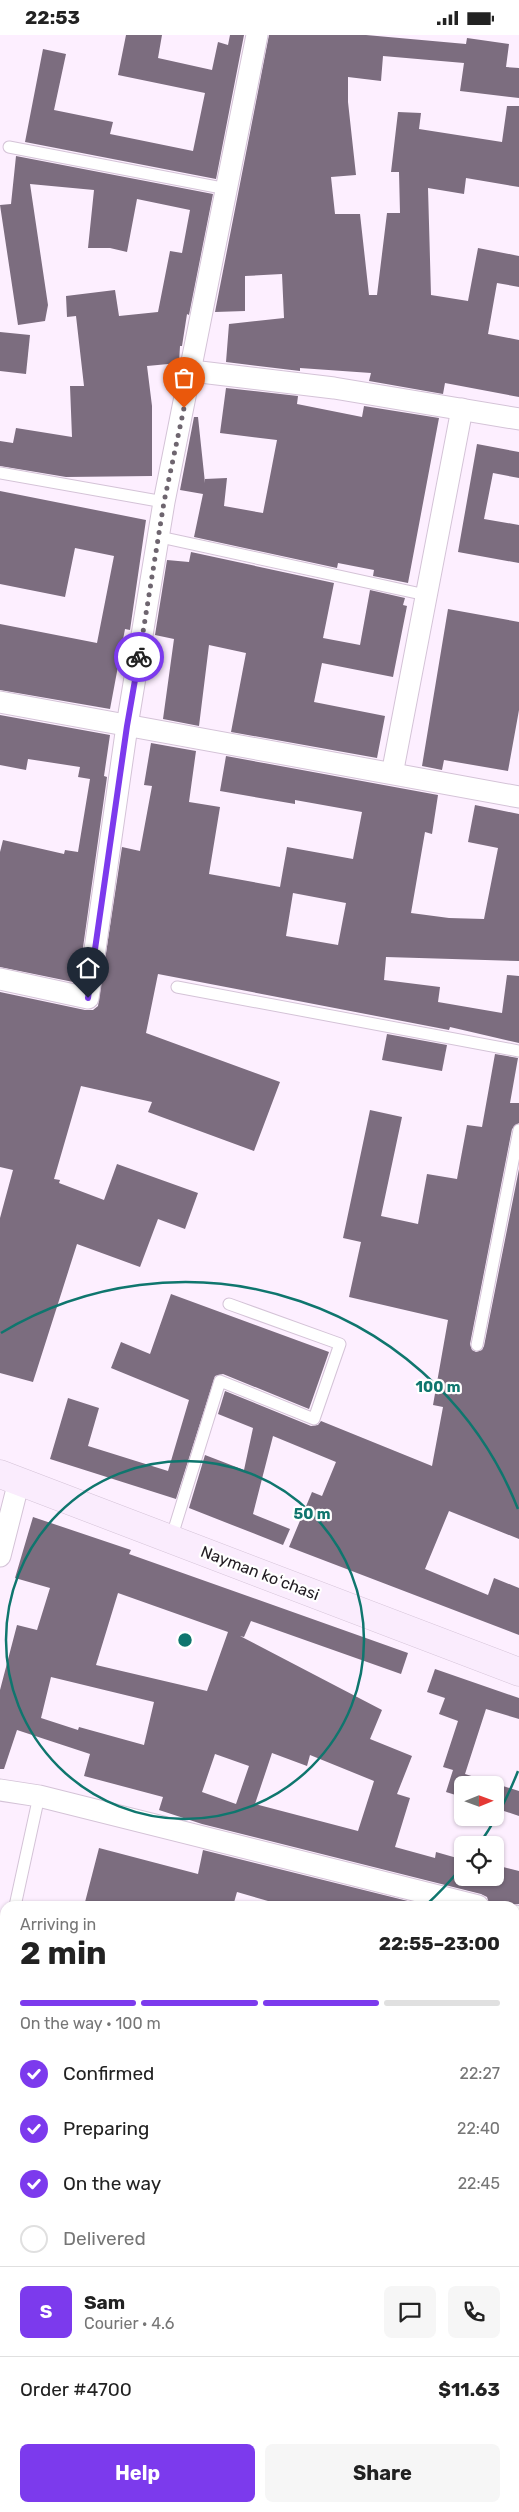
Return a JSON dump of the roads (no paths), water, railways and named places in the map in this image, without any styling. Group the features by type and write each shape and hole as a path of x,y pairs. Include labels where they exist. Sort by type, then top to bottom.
{"main road":[{"name":"Nayman koʻchasi","path":"9,1478 519,1672"}],"street":[{"path":"0,979 88,998 127,726 160,537 164,502 192,371 257,35"},
{"path":"192,371 334,389 519,419"},
{"path":"394,764 462,409"},
{"path":"0,702 519,797"},
{"path":"0,1556 9,1478"},
{"path":"0,1790 39,1797 458,1901"}],"lane":[{"path":"9,147 227,189"},
{"path":"0,473 164,502"},
{"path":"160,537 426,595"},
{"path":"177,987 519,1051"},
{"path":"478,1345 519,1130"},
{"path":"171,1539 220,1381 314,1419 340,1344 228,1304"},
{"path":"16,1901 39,1797"}]}
